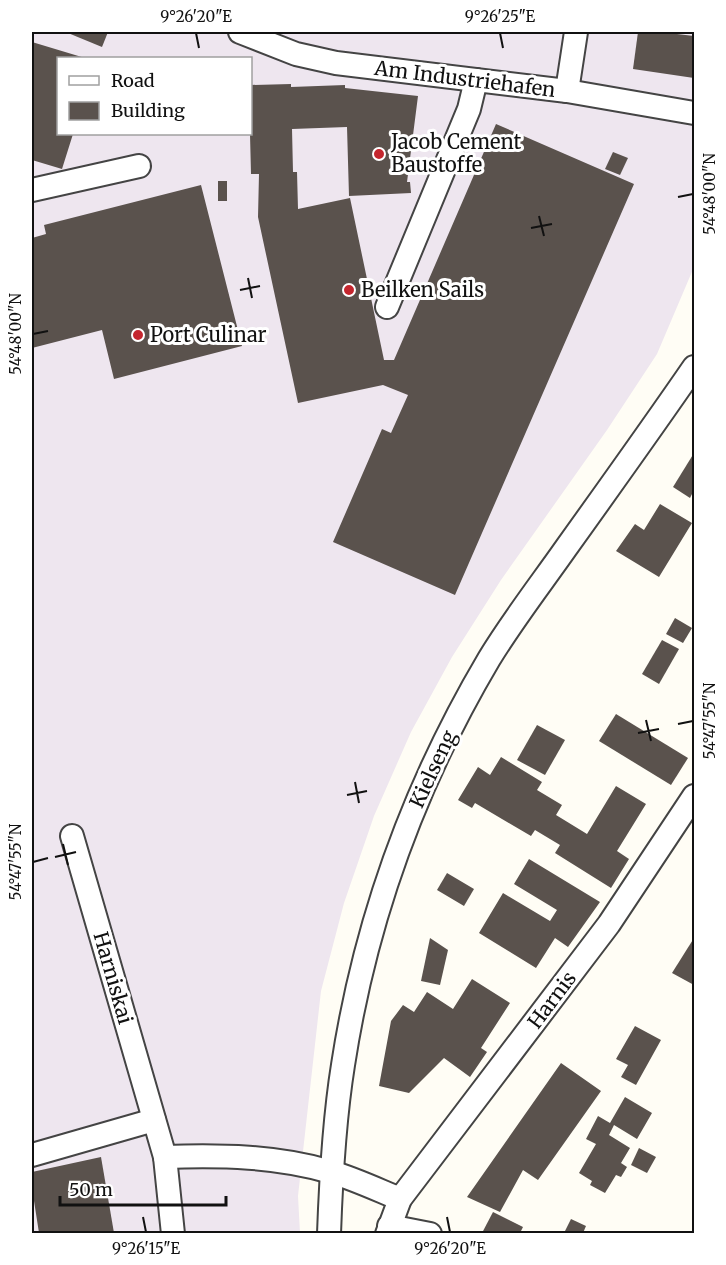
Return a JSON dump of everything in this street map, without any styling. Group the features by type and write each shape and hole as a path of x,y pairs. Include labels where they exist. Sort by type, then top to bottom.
{"street":[{"path":"567,92 576,32"},
{"name":"Am Industriehafen","path":"251,33 296,54 336,63 567,92 694,113"},
{"path":"387,307 469,109 476,80"},
{"path":"32,190 139,166"},
{"name":"Kielseng","path":"329,1233 331,1172 343,1066 361,972 397,851 424,785 490,658 694,367"},
{"name":"Harnis","path":"388,1230 400,1199 609,924 694,796"},
{"name":"Harniskai","path":"72,836 165,1157 173,1233"},
{"path":"32,1155 154,1120"},
{"path":"165,1157 208,1155 281,1161 331,1172 400,1199"},
{"path":"388,1230 430,1233"}],"shaded area":[{"path":"32,32 694,32 694,267 657,354 607,430 501,580 452,657 411,732 374,816 344,903 321,991 298,1196 300,1233 32,1233"}],"building":[{"path":"69,32 108,32 102,47"},
{"path":"638,32 694,36 694,78 633,69"},
{"path":"32,42 82,57 57,57 57,135 73,135 62,169 32,160"},
{"path":"291,84 291,87 345,85 345,88 418,96 407,182 410,182 411,193 349,196 347,127 292,129 293,172 297,172 298,209 350,198 384,360 394,360 496,124 634,184 455,595 333,542 382,429 391,433 408,395 383,385 298,403 258,217 259,174 251,174 252,85"},
{"path":"613,152 628,158 620,175 605,169"},
{"path":"218,181 227,181 227,201 218,201"},
{"path":"201,185 242,346 114,379 102,330 32,348 32,238 46,234 44,225"},
{"path":"694,453 694,490 690,498 673,487"},
{"path":"660,504 692,523 659,577 616,551 635,524 644,530"},
{"path":"675,618 692,628 683,643 666,634"},
{"path":"662,640 679,649 659,684 642,674"},
{"path":"616,714 688,758 671,785 599,741"},
{"path":"537,725 565,740 545,775 517,760"},
{"path":"501,757 542,782 537,790 562,805 556,815 587,834 616,786 646,804 617,851 629,859 611,888 555,853 560,845 535,830 531,836 475,803 472,808 458,800 478,767 490,775"},
{"path":"529,859 600,902 568,947 555,938 536,968 479,933 503,893 550,921 557,910 514,884"},
{"path":"447,873 474,889 464,906 437,890"},
{"path":"430,938 448,950 440,985 421,981"},
{"path":"694,938 694,985 672,973"},
{"path":"472,979 510,1003 481,1048 487,1052 470,1077 444,1058 409,1093 379,1086 391,1021 403,1005 414,1012 427,992 453,1009"},
{"path":"635,1026 661,1040 636,1085 621,1077 628,1065 616,1059"},
{"path":"561,1063 601,1091 538,1180 523,1170 500,1212 467,1197"},
{"path":"625,1097 652,1113 637,1139 614,1125 609,1135 630,1148 621,1163 627,1167 621,1177 616,1175 605,1193 590,1185 592,1181 579,1173 596,1144 586,1139 598,1116 610,1123"},
{"path":"639,1148 656,1157 647,1173 631,1165"},
{"path":"101,1157 114,1233 39,1233 32,1188 32,1172"},
{"path":"493,1212 523,1227 520,1233 482,1233"},
{"path":"571,1219 586,1226 583,1233 564,1233"}],"place":[{"name":"Jacob Cement Baustoffe","path":"379,154"},
{"name":"Beilken Sails","path":"349,290"},
{"name":"Port Culinar","path":"138,335"}]}
